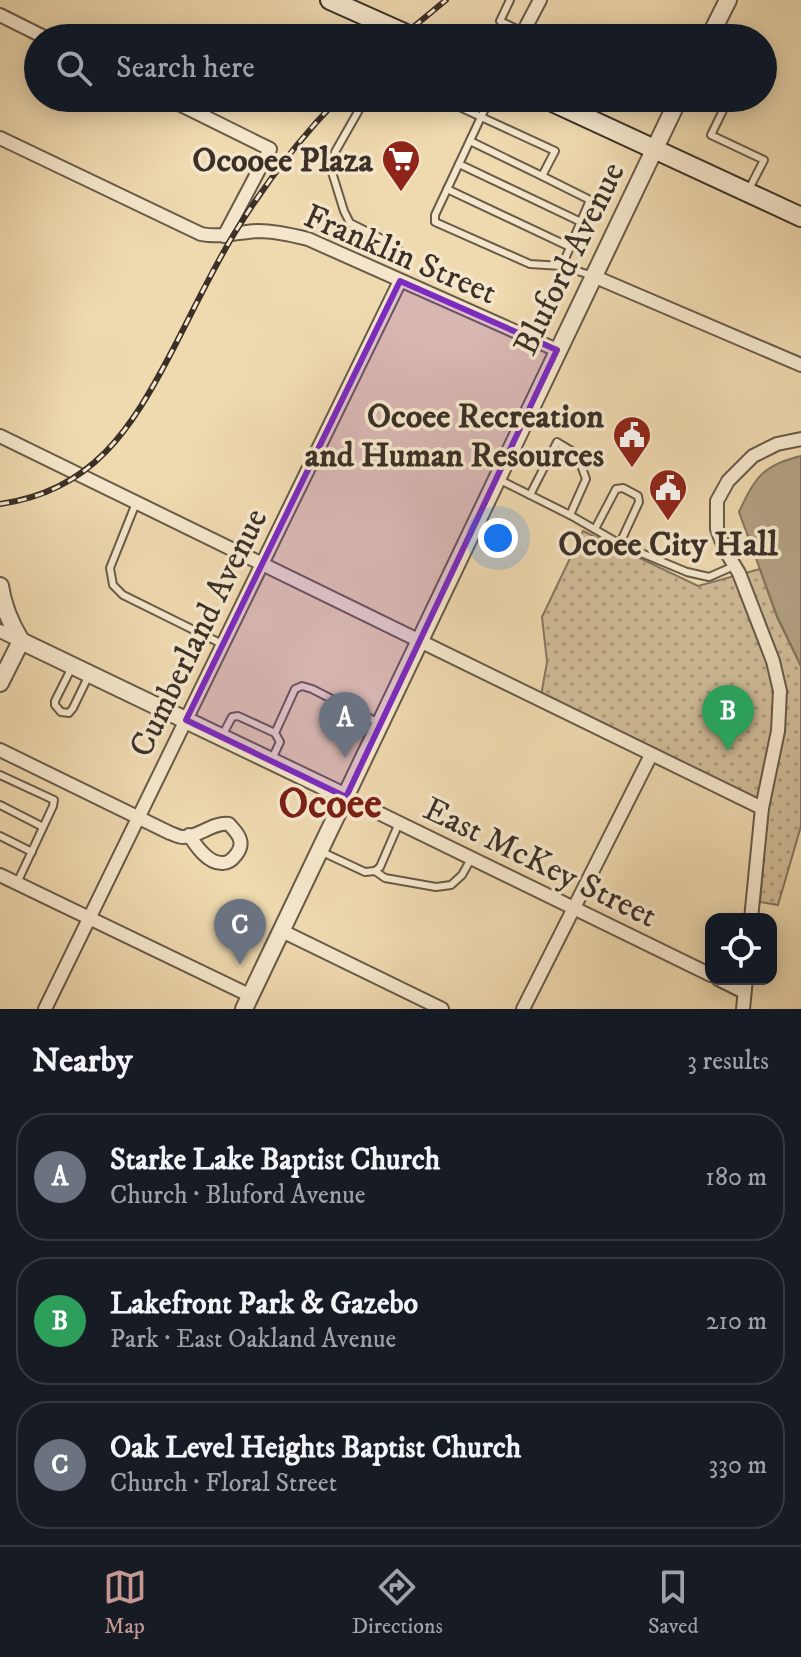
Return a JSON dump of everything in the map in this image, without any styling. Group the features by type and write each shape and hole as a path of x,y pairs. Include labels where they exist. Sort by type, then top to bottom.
{"main road":[{"path":"330,0 354,5 389,24"},
{"path":"574,112 801,217"}],"street":[{"path":"528,24 540,0"},
{"path":"716,24 728,0"},
{"path":"0,15 24,27"},
{"path":"195,112 270,149 224,236"},
{"name":"Bluford Avenue","path":"248,1002 672,112"},
{"name":"Franklin Street","path":"0,138 188,229 212,236 257,231 308,239 557,350"},
{"path":"593,276 801,365"},
{"name":"Cumberland Avenue","path":"45,1009 400,281"},
{"path":"0,436 762,808"},
{"path":"752,913 762,808 778,731 780,691 773,661 739,573 717,529 717,501 728,481 753,456 777,444 801,439"},
{"path":"0,586 9,622 24,642"},
{"path":"0,631 346,797"},
{"path":"0,683 24,642"},
{"path":"0,750 170,833 183,837 189,835"},
{"path":"523,1009 651,755"},
{"name":"East McKey Street","path":"346,797 705,972"},
{"path":"0,875 248,1002"},
{"path":"282,931 442,1009"},
{"path":"743,1009 745,985"}],"lane":[{"path":"505,24 500,21 510,0"},
{"path":"358,112 335,152 331,169 350,223 398,247"},
{"path":"473,112 555,151 542,176"},
{"path":"484,112 435,215 435,222 530,264 562,266 593,276"},
{"path":"722,112 711,135 764,160 748,192"},
{"path":"470,141 590,200 562,266"},
{"path":"459,164 581,222"},
{"path":"447,189 570,247"},
{"path":"530,495 557,442 577,454 586,479 570,515"},
{"path":"497,478 644,555 700,576 709,577 734,566"},
{"path":"595,529 616,489 623,488 638,496 639,502 620,543"},
{"path":"136,503 110,568 113,585 123,595 222,644"},
{"path":"73,666 55,701 61,712 69,713 73,708 90,674"},
{"path":"275,733 295,689 302,686 381,724"},
{"path":"221,737 232,717 238,716 275,733 280,742 271,761"},
{"path":"0,775 54,800 17,883"},
{"path":"0,805 43,827"},
{"path":"320,851 365,872 375,871 380,867 399,823"},
{"path":"0,836 32,852"},
{"path":"375,871 385,878 436,887 451,885 462,875 471,858"}],"highlighted area":[{"path":"400,281 557,350 346,797 186,720"}],"shaded area":[{"path":"801,456 801,666 777,616 739,512 761,475 777,464"},
{"path":"583,531 698,586 760,569 777,617 801,666 801,826 778,905 760,902 768,807 541,696 547,662 542,617"}],"railway":[{"path":"417,24 446,0"},
{"path":"0,504 32,497 60,486 84,471 124,431 156,381 245,216 296,146 326,112"}],"place":[{"name":"Ocooee Plaza","path":"401,193"},
{"name":"Ocoee Recreation and Human Resources","path":"632,469"},
{"name":"Ocoee City Hall","path":"668,522"},
{"name":"Lakefront Park & Gazebo","path":"728,751"},
{"name":"Starke Lake Baptist Church","path":"345,758"},
{"name":"Oak Level Heights Baptist Church","path":"240,965"}],"district":[{"name":"Ocoee","path":"330,802"}]}
